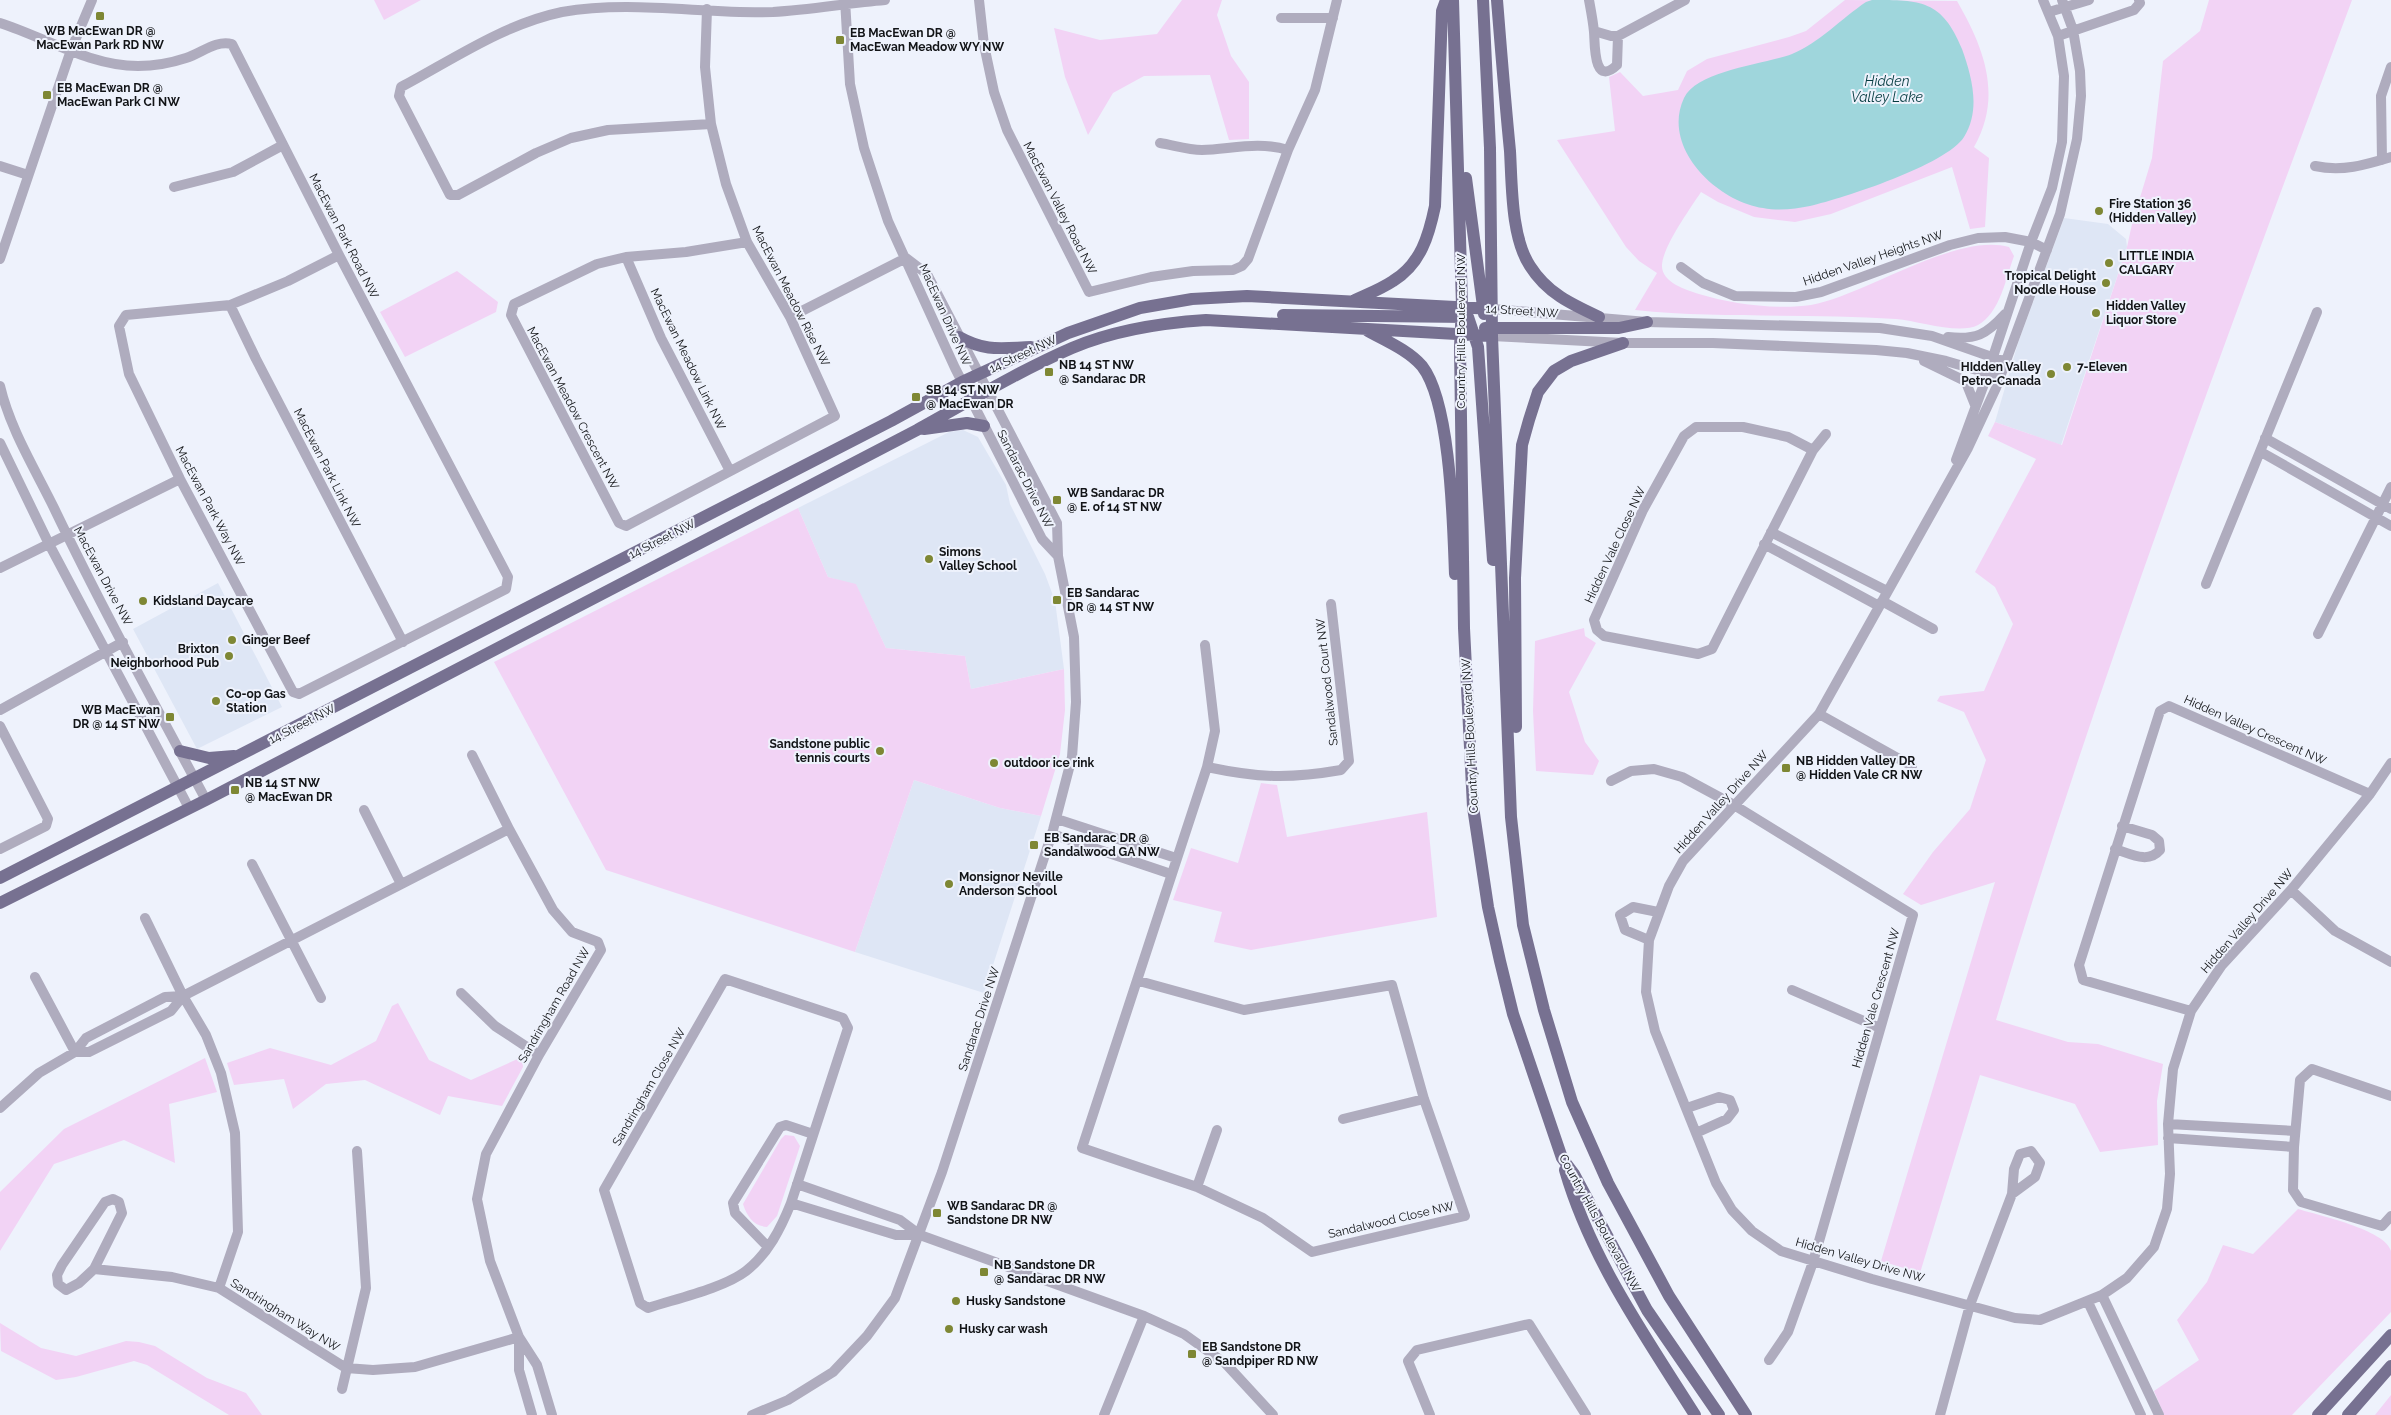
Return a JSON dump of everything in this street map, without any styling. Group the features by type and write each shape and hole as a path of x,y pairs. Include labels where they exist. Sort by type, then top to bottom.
{"main road":[{"path":"1355,300 1395,281 1419,256 1425,243 1435,206 1442,11 1446,0"},
{"name":"Country Hills Boulevard NW","path":"1453,0 1464,313 1461,335 1464,628 1473,807 1488,908 1514,1014 1562,1158 1574,1174 1647,1310 1718,1415"},
{"name":"Country Hills Boulevard NW","path":"1482,0 1490,148 1484,331 1511,817 1524,925 1544,1010 1572,1102 1608,1184 1639,1243 1684,1321 1746,1415"},
{"path":"1497,0 1513,196 1518,238 1522,252 1538,277 1554,294 1599,317"},
{"path":"1458,131 1486,310"},
{"name":"14 Street NW","path":"0,878 242,756 891,422 962,382 1068,333 1140,308 1192,299 1247,296 1355,300 1464,313 1486,310"},
{"path":"1206,320 1275,314 1464,313 1484,331 1619,328 1647,322"},
{"name":"14 Street NW","path":"0,903 206,800 917,430 988,391 1082,345 1116,334 1159,324 1206,320 1461,335 1484,331"},
{"path":"1364,328 1402,349 1421,365 1430,378 1442,420 1452,509 1457,605 1464,628"},
{"path":"1484,331 1478,347 1493,562 1501,748 1511,817"},
{"path":"959,337 972,345 986,349 1038,347"},
{"path":"1511,817 1516,748 1515,578 1522,445 1534,402 1543,384 1554,371 1571,361 1622,343"},
{"path":"917,430 967,423 984,426"},
{"path":"180,752 209,758 242,756"},
{"path":"1562,1158 1575,1206 1596,1251 1634,1318 1695,1415"},
{"path":"2318,1415 2391,1335"},
{"path":"2348,1415 2391,1366"}],"street":[{"path":"0,259 71,50 92,0"},
{"path":"711,124 608,130 571,138 458,195 450,195 399,96 401,87 500,34 553,14 606,6 773,12 845,2 886,0"},
{"name":"MacEwan Valley Road NW","path":"979,0 984,45 994,92 1007,130 1089,292 1151,277 1193,271 1233,270 1242,266 1248,259 1288,150 1315,90 1337,0"},
{"path":"1589,0 1594,31 1595,61 1599,67 1605,70 1613,69 1616,65 1618,36"},
{"path":"1594,31 1618,36 1685,0"},
{"name":"Hidden Valley Drive NW","path":"1947,484 1988,373 2030,242 2052,188 2062,142 2064,76 2058,36 2043,0"},
{"path":"2049,12 2063,4 2090,0"},
{"path":"2058,36 2134,10 2140,3 2140,0"},
{"name":"MacEwan Drive NW","path":"845,2 850,84 864,148 888,221 906,258 913,280 962,382"},
{"name":"Hidden Valley Drive NW","path":"2063,4 2073,30 2080,72 2081,96 2077,139 2063,204 2001,377 1968,448 1819,714 1683,861 1669,886 1649,940 1646,992 1655,1031 1716,1183 1732,1210 1752,1231 1781,1251 1813,1262 2015,1318 2040,1320 2102,1295 2127,1278 2154,1247 2167,1209 2170,1174 2168,1124 2174,1069 2191,1011 2222,965 2291,890 2370,794 2391,763"},
{"name":"MacEwan Meadow Rise NW","path":"707,9 705,67 711,124 726,184 747,242 790,317 835,416"},
{"path":"1281,18 1333,18"},
{"path":"0,23 71,50"},
{"name":"MacEwan Park Road NW","path":"71,50 114,65 138,66 164,64 189,57 222,42 232,44 339,255 508,577 506,589"},
{"path":"2315,166 2329,169 2356,168 2387,159 2381,96 2391,67"},
{"path":"1160,143 1201,150 1243,145 1276,147 1288,150"},
{"path":"174,187 233,172 283,145"},
{"path":"0,166 28,176"},
{"name":"Hidden Valley Heights NW","path":"1681,267 1703,283 1735,296 1796,297 1821,292 1950,245 1978,238 2005,237 2030,242 2047,250"},
{"name":"MacEwan Meadow Crescent NW","path":"747,242 686,252 626,257 597,264 514,304 510,315 619,522 626,526 835,416"},
{"name":"MacEwan Park Way NW","path":"339,255 288,281 230,305 126,315 119,326 129,374 180,479 293,692 299,694 506,589"},
{"name":"MacEwan Meadow Link NW","path":"626,257 661,338 730,471"},
{"path":"790,317 906,258"},
{"name":"MacEwan Drive NW","path":"906,258 927,274 979,374"},
{"name":"MacEwan Park Link NW","path":"230,305 256,359 403,642"},
{"name":"14 Street NW","path":"1486,310 1647,322 1880,328 1932,336 2006,362"},
{"path":"1932,336 1960,338 1982,336 2008,310"},
{"path":"2206,584 2317,312"},
{"name":"14 Street NW","path":"1484,331 1622,343 1713,343 1907,353 1946,361 2001,377"},
{"path":"1907,353 1962,380 1967,385 1975,405"},
{"name":"Sandarac Drive NW","path":"752,1415 788,1400 833,1372 867,1336 894,1298 920,1235 942,1172 1057,819 1072,757 1076,702 1074,637 1058,556 1057,523 979,374"},
{"name":"Sandarac Drive NW","path":"962,382 1042,539 1058,556"},
{"name":"MacEwan Drive NW","path":"0,386 3,400 21,442 67,535 206,800"},
{"name":"Hidden Vale Close NW","path":"1813,450 1788,437 1743,427 1696,427 1684,436 1643,510 1610,580 1594,620 1597,630 1604,636 1698,654 1712,649 1813,450 1826,434"},
{"path":"2265,438 2386,506"},
{"path":"0,442 49,544 189,808"},
{"path":"2261,452 2391,526"},
{"path":"0,568 180,479"},
{"path":"2318,634 2376,517 2386,506 2391,487"},
{"path":"1771,532 1887,591"},
{"path":"1764,544 1933,629"},
{"name":"Sandalwood Court NW","path":"1207,767 1243,775 1308,776 1341,770 1349,761 1331,604"},
{"path":"0,710 123,642"},
{"name":"Sandalwood Close NW","path":"1139,981 1244,1010 1392,985 1424,1099 1465,1216 1312,1252 1263,1218 1197,1187 1082,1148 1139,981 1176,858 1207,767 1215,731 1205,646"},
{"name":"Hidden Valley Crescent NW","path":"2191,1011 2083,980 2079,965 2160,711 2169,706 2370,794"},
{"path":"1819,714 1912,766"},
{"path":"0,726 48,819 46,826 0,849"},
{"path":"75,1052 89,1052 171,1011 183,996 509,829 472,755"},
{"path":"1611,781 1631,771 1654,769 1682,777 1734,805"},
{"name":"Hidden Vale Crescent NW","path":"1734,805 1913,915 1813,1262 1788,1332 1769,1360"},
{"path":"364,810 401,884"},
{"path":"1057,819 1176,858"},
{"path":"2115,849 2148,858 2155,857 2160,850 2159,841 2152,835 2122,826"},
{"name":"Sandringham Road NW","path":"509,829 553,910 572,932 598,942 601,950 539,1055 486,1154 477,1198 490,1261 519,1337 537,1365 552,1415"},
{"path":"1052,834 1171,874"},
{"path":"252,864 321,998"},
{"path":"2291,890 2335,931 2391,962"},
{"path":"1649,940 1625,930 1620,915 1633,907 1658,912"},
{"name":"Sandringham Way NW","path":"145,918 183,996 206,1035 221,1073 235,1134 238,1232 219,1288 346,1368 373,1370 415,1367 519,1337"},
{"path":"35,978 75,1052"},
{"name":"Sandringham Close NW","path":"725,979 843,1018 848,1028 813,1134 798,1184 782,1226 768,1247 746,1271 724,1282 648,1308 640,1303 604,1190 725,979"},
{"path":"1792,990 1880,1028"},
{"path":"461,993 495,1026 539,1055"},
{"path":"0,1108 39,1073 75,1052 86,1038 165,997 183,996"},
{"path":"2391,1096 2312,1069 2300,1080 2295,1131 2293,1190 2301,1202 2382,1226 2391,1216"},
{"path":"1687,1108 1719,1097 1730,1100 1734,1110 1727,1119 1696,1133"},
{"path":"1343,1119 1424,1099"},
{"path":"2168,1124 2295,1131"},
{"path":"768,1247 734,1213 733,1203 780,1127 786,1125 813,1134"},
{"path":"1197,1187 1217,1130"},
{"path":"2168,1138 2294,1147"},
{"path":"342,1389 366,1288 357,1151"},
{"path":"798,1184 900,1220 920,1235 1144,1316 1184,1334 1226,1364 1273,1415"},
{"path":"1940,1415 1970,1305 2012,1194"},
{"path":"94,1269 122,1213 119,1202 113,1199 105,1202 62,1265 57,1275 58,1284 66,1290 79,1283 94,1269 172,1277 219,1288"},
{"path":"791,1203 896,1235 920,1235"},
{"path":"2102,1295 2159,1415"},
{"path":"2088,1302 2141,1415"},
{"path":"1104,1415 1144,1316"},
{"path":"1430,1415 1408,1361 1417,1350 1529,1324 1586,1415"},
{"name":"Sandringham Road NW","path":"519,1337 519,1370 532,1415"}],"shaded area":[{"path":"374,0 421,0 384,20"},
{"path":"1182,0 1222,0 1217,15 1231,56 1249,82 1249,139 1229,140 1210,75 1144,76 1113,93 1088,135 1065,77 1054,28 1100,40 1157,34"},
{"path":"1845,0 1957,1 1975,36 1987,72 1987,109 1983,128 1974,147 1989,158 1985,227 1970,229 1952,167 1831,214 1795,222 1754,217 1718,202 1701,192 1667,248 1662,265 1663,271 1670,281 1675,284 1712,298 1754,305 1784,307 1811,305 1833,299 1938,256 1963,248 1988,245 2009,247 2014,256 2001,294 1992,312 1978,325 1960,329 1905,320 1863,317 1700,314 1635,310 1657,273 1639,261 1626,247 1557,140 1615,131 1609,77 1620,72 1643,96 1678,90 1687,71 1707,59 1806,31"},
{"path":"2209,0 2352,0 2121,634 2036,891 1996,1020 2068,1042 2098,1044 2163,1064 2157,1101 2158,1145 2100,1152 2075,1104 1980,1075 1920,1273 1881,1261 1995,882 1921,905 1903,894 1933,852 1970,809 1986,760 1964,712 1937,701 1940,696 1984,691 2013,624 1995,587 1975,572 2036,459 1988,436 1995,422 2062,445 2127,247 2152,158 2163,61 2200,31"},
{"path":"2064,218 2108,224 2126,239 2127,247 2061,445 1995,422 2018,343"},
{"path":"457,271 498,302 496,312 405,357 380,312"},
{"name":"Simons Valley School","path":"963,430 978,437 1006,485 1010,504 1045,574 1055,601 1064,669 971,689 965,656 886,648 856,585 828,577 798,508 949,432"},
{"path":"798,508 828,577 856,584 886,648 965,656 971,689 1064,669 1065,710 1060,754 1041,816 1000,808 914,780 855,952 606,870 494,662"},
{"path":"218,583 282,707 197,749 133,629"},
{"path":"1584,628 1585,636 1596,643 1569,692 1585,742 1599,761 1593,775 1536,771 1533,711 1535,641"},
{"name":"Monsignor Neville Anderson School","path":"914,780 1000,808 1041,816 984,993 855,952"},
{"path":"1261,783 1277,785 1287,837 1427,812 1437,917 1251,950 1214,942 1222,912 1173,900 1191,848 1238,863"},
{"path":"398,1003 429,1060 471,1080 522,1057 523,1067 502,1106 448,1096 440,1115 365,1080 326,1084 293,1109 284,1079 234,1085 227,1063 270,1048 331,1065 376,1041 392,1006"},
{"path":"205,1058 217,1092 169,1104 175,1163 124,1140 54,1164 0,1251 0,1192 64,1129"},
{"path":"785,1135 794,1136 800,1146 777,1216 767,1227 758,1225 747,1213 743,1204"},
{"path":"2298,1209 2350,1224 2377,1236 2386,1243 2391,1251 2391,1312 2292,1415 2164,1415 2154,1391 2199,1360 2177,1320 2207,1282 2223,1245 2253,1254"},
{"path":"0,1323 41,1348 76,1356 126,1341 155,1346 207,1378 246,1393 262,1415 229,1415 147,1365 134,1361 76,1377 56,1380 1,1351"},
{"path":"2391,1395 2391,1415 2375,1415"}],"water":[{"name":"Hidden Valley Lake","path":"1872,0 1904,1 1928,6 1938,12 1946,21 1962,49 1972,82 1972,116 1964,137 1954,148 1916,169 1869,188 1805,207 1793,209 1763,208 1745,203 1728,195 1711,183 1697,169 1686,152 1680,135 1679,117 1684,98 1691,89 1717,75 1792,54 1821,37 1857,8"}],"place":[{"name":"WB MacEwan DR @ MacEwan Park RD NW","path":"100,16"},
{"name":"EB MacEwan DR @ MacEwan Meadow WY NW","path":"840,40"},
{"name":"EB MacEwan DR @ MacEwan Park CI NW","path":"47,95"},
{"name":"Fire Station 36 (Hidden Valley)","path":"2099,211"},
{"name":"LITTLE INDIA CALGARY","path":"2109,263"},
{"name":"Tropical Delight Noodle House","path":"2106,283"},
{"name":"Hidden Valley Liquor Store","path":"2096,313"},
{"name":"7-Eleven","path":"2067,367"},
{"name":"NB 14 ST NW @ Sandarac DR","path":"1049,372"},
{"name":"HIdden Valley Petro-Canada","path":"2051,374"},
{"name":"SB 14 ST NW @ MacEwan DR","path":"916,397"},
{"name":"WB Sandarac DR @ E. of 14 ST NW","path":"1057,500"},
{"name":"Simons Valley School","path":"929,559"},
{"name":"EB Sandarac DR @ 14 ST NW","path":"1057,600"},
{"name":"Kidsland Daycare","path":"143,601"},
{"name":"Ginger Beef","path":"232,640"},
{"name":"Brixton Neighborhood Pub","path":"229,656"},
{"name":"Co-op Gas Station","path":"216,701"},
{"name":"WB MacEwan DR @ 14 ST NW","path":"170,717"},
{"name":"Sandstone public tennis courts","path":"880,751"},
{"name":"outdoor ice rink","path":"994,763"},
{"name":"NB Hidden Valley DR @ Hidden Vale CR NW","path":"1786,768"},
{"name":"NB 14 ST NW @ MacEwan DR","path":"235,790"},
{"name":"EB Sandarac DR @ Sandalwood GA NW","path":"1034,845"},
{"name":"Monsignor Neville Anderson School","path":"949,884"},
{"name":"WB Sandarac DR @ Sandstone DR NW","path":"937,1213"},
{"name":"NB Sandstone DR @ Sandarac DR NW","path":"984,1272"},
{"name":"Husky Sandstone","path":"956,1301"},
{"name":"Husky car wash","path":"949,1329"},
{"name":"EB Sandstone DR @ Sandpiper RD NW","path":"1192,1354"}]}
